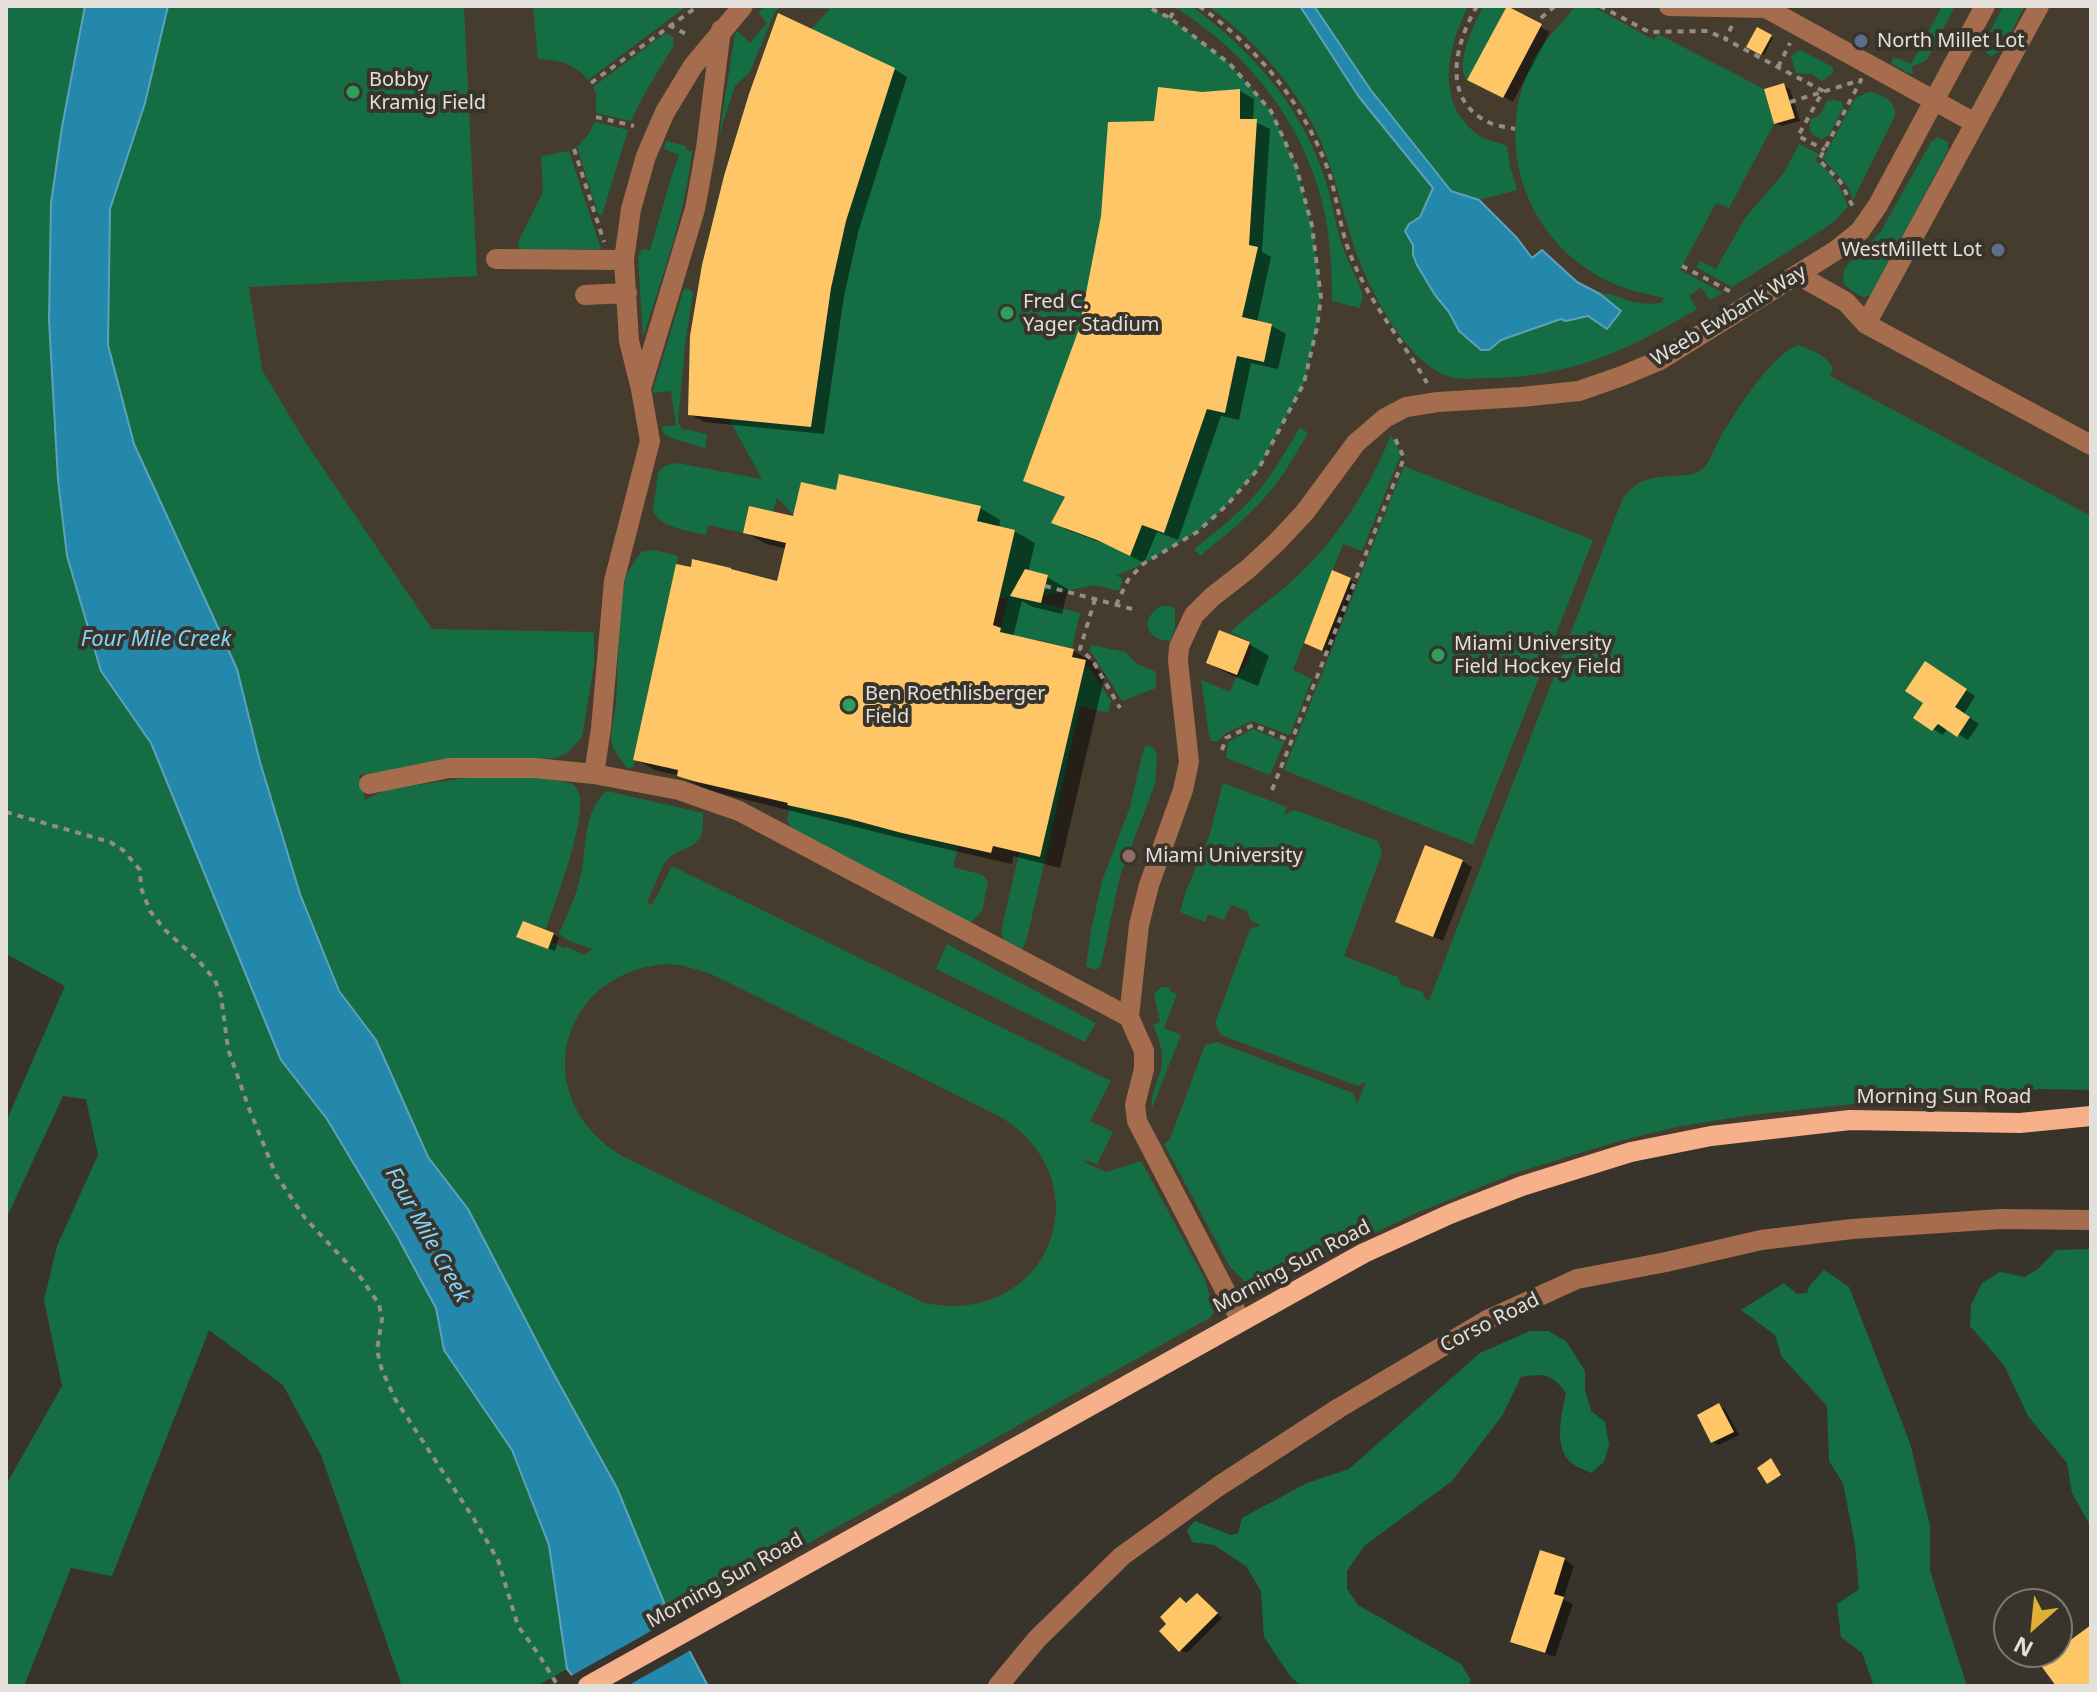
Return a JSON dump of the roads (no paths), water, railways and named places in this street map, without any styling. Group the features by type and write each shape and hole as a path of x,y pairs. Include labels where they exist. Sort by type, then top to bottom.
{"main road":[{"name":"Morning Sun Road","path":"588,1686 1364,1253 1522,1186 1631,1152 1711,1136 1850,1120 2020,1123 2091,1116"}],"street":[{"path":"594,774 614,581 650,441 629,341 624,260 631,209 646,156 665,112 693,66 743,6"},
{"path":"1669,6 1766,8 1975,123"},
{"name":"Weeb Ewbank Way","path":"1129,1017 1139,925 1149,885 1183,790 1189,762 1178,661 1179,647 1194,615 1277,542 1305,512 1356,443 1385,418 1406,407 1438,402 1579,391 1622,376 1660,360 1835,251 1860,231 1878,205 1985,6"},
{"path":"1866,324 2039,6"},
{"path":"641,389 695,209 721,30"},
{"path":"496,259 624,260"},
{"path":"1798,275 1846,302 1866,324 2091,445"},
{"path":"585,295 627,293"},
{"path":"369,784 449,768 535,768 594,774 679,790 739,811 1129,1017 1144,1051 1144,1069 1135,1105 1137,1121 1241,1321"},
{"name":"Corso Road","path":"998,1686 1037,1639 1122,1556 1219,1486 1339,1408 1487,1320 1577,1279 1761,1240 1852,1229 2000,1219 2091,1220"}],"water":[{"name":"Four Mile Creek","path":"85,6 168,6 145,103 110,209 108,345 134,444 237,669 260,762 300,894 339,991 376,1040 428,1157 468,1209 617,1488 665,1605 708,1686 581,1686 567,1669 549,1545 512,1450 444,1350 436,1308 397,1236 327,1119 281,1060 151,743 101,671 67,556 58,480 49,320 51,203"},
{"path":"1300,6 1314,6 1370,89 1451,191 1479,200 1517,238 1532,258 1542,250 1577,282 1600,294 1621,311 1607,329 1588,316 1566,321 1561,319 1501,340 1489,350 1481,350 1459,331 1417,265 1413,245 1405,231 1420,217 1433,188 1359,97"}],"place":[{"name":"North Millet Lot","path":"1861,41"},
{"name":"Bobby Kramig Field","path":"353,92"},
{"name":"WestMillett Lot","path":"1998,250"},
{"name":"Fred C. Yager Stadium","path":"1007,313"},
{"name":"Miami University Field Hockey Field","path":"1438,655"},
{"name":"Ben Roethlisberger Field","path":"849,705"},
{"name":"Miami University","path":"1129,856"}]}
